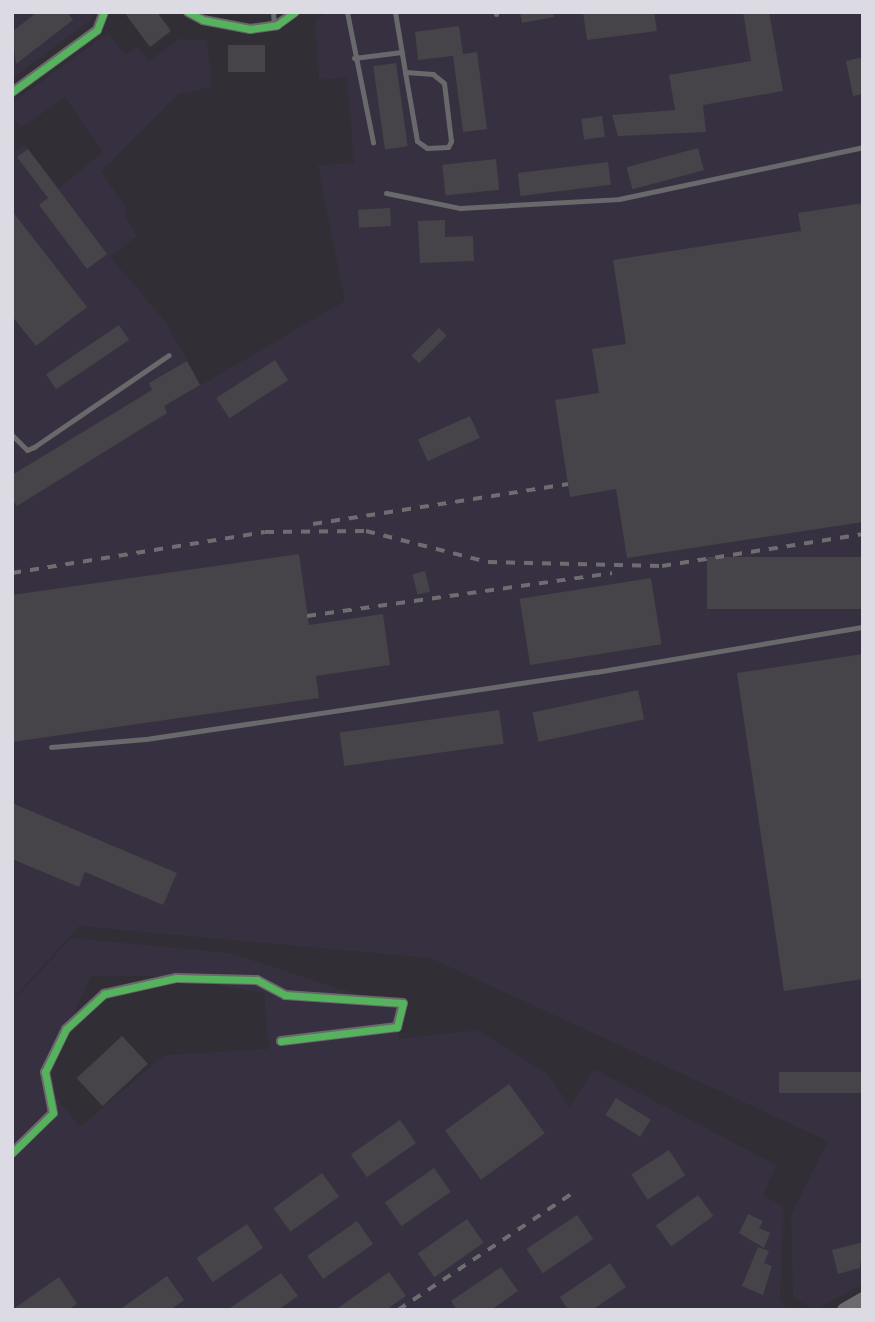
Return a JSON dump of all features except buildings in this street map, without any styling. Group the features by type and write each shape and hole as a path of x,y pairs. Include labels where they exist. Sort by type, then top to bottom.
{"main road":[{"path":"844,1310 863,1299"}],"street":[{"path":"12,92 97,30 104,12"},
{"path":"188,12 231,28 274,26 295,12"},
{"path":"12,1153 53,1113 46,1072 66,1029 104,994 176,978 257,980 285,995 403,1003 397,1027 281,1041"}],"lane":[{"path":"273,12 274,26"},
{"path":"347,12 354,58 373,142"},
{"path":"396,12 405,72 416,141 427,148 448,147 451,141 444,83 433,74 405,72"},
{"path":"354,58 402,52"},
{"path":"386,193 460,208 620,199 863,147"},
{"path":"12,435 27,450 34,447 169,355"},
{"path":"51,747 146,738 583,674 863,627"}],"shaded area":[{"path":"12,12 88,12 93,18 12,79"},
{"path":"328,12 863,12 863,1284 815,1310 793,1298 791,1215 828,1141 430,958 79,926 12,1000 12,153 24,144 59,188 103,152 65,97 21,128 12,116 12,103 108,33 126,55 137,47 149,61 179,39 207,40 212,87 178,94 101,172 125,206 125,216 137,236 110,257 165,321 201,385 345,301 318,165 354,163 347,77 319,80 315,20"},
{"path":"71,938 230,953 396,1007 399,1039 477,1030 548,1074 570,1107 594,1069 776,1165 763,1195 783,1206 780,1300 789,1310 12,1310 12,1002","holes":["91,976 162,976 264,993 269,1049 165,1055 80,1127 42,1081"]}],"railway":[{"path":"313,524 568,484"},
{"path":"12,573 265,532 366,531 488,562 662,566 863,534"},
{"path":"307,616 612,573"},
{"path":"398,1310 576,1191"}],"cycle path":[{"path":"12,92 97,30 104,12"},
{"path":"188,12 203,20 250,29 277,25 295,12"},
{"path":"12,1153 53,1113 45,1072 66,1029 104,994 176,978 257,980 285,995 403,1003 397,1027 281,1041"}]}
